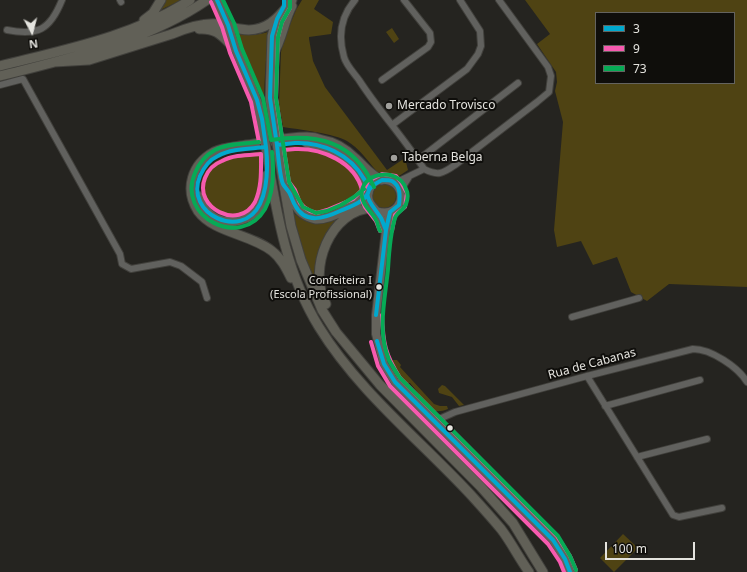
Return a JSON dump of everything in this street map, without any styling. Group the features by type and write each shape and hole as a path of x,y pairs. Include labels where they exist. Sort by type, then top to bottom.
{"highway":[{"path":"130,29 153,12 161,0"},
{"path":"0,66 69,48 130,29 167,13 190,0"},
{"path":"3,75 115,44 145,33 183,15 207,0"},
{"path":"217,0 259,108 280,227 290,263 302,294 318,326 337,354 370,394 476,500 501,530 529,572"},
{"path":"284,0 272,36 273,54 270,98 291,226 312,289 322,310 336,332 353,353 380,385 482,487 513,523 543,572"},
{"path":"54,62 89,60 182,30 207,24 219,24 240,29 255,30 268,26 294,0"},
{"path":"273,54 278,47 294,0"},
{"path":"172,34 198,29 207,29 225,37 236,50"},
{"path":"302,294 294,286 279,258 273,251 262,243 226,230 210,221 198,210 192,193 193,174 198,164 216,151 230,147 308,137 335,144 347,151 371,173 382,180"},
{"path":"268,160 264,195 259,208 246,219 236,222 217,219 203,206 197,193 198,183 203,168 210,161 218,156 230,152 295,143 307,143 323,146 339,154 355,166 364,177 369,191 356,204 329,216 317,219 308,217 300,212 295,206 290,193 283,184"},
{"path":"353,353 323,298 320,287 319,272 321,258 332,233 343,220 360,210 375,209"}],"main road":[{"path":"375,209 381,212 390,212 395,209 401,200 400,189 392,181 382,180 372,185 369,191 370,204 381,218 386,230"},
{"path":"390,212 386,230 376,315 377,341 384,364 395,382 553,540 565,559 570,572"}],"street":[{"path":"6,30 27,32 37,30 48,25 54,18 62,0"},
{"path":"355,0 343,18 341,30 344,59 424,169 434,174 444,172 455,165 549,92 551,76 548,67 499,0"},
{"path":"382,80 428,47 431,42 430,33 404,0"},
{"path":"392,125 467,69 478,54 481,46 480,31 460,0"},
{"path":"0,85 23,79 120,254 122,264 131,269 170,262 181,266 202,282 208,298"},
{"path":"418,160 518,83"},
{"path":"392,181 399,181 424,169"},
{"path":"400,189 409,177"},
{"path":"572,317 639,298"},
{"name":"Rua de Cabanas","path":"435,421 455,412 693,349 699,349 718,357 738,370 746,380"},
{"path":"587,376 674,515 679,517 722,508"},
{"path":"606,406 700,380"},
{"path":"637,457 707,438"}],"shaded area":[{"path":"164,0 182,0 158,11"},
{"path":"302,0 319,0 314,9 333,22 331,34 309,37 313,61 325,87 387,170 405,158 408,170 399,176 377,172 355,147 342,138 283,127 279,104 281,52 284,39 296,10"},
{"path":"525,0 747,0 747,287 669,284 647,301 631,292 617,257 593,265 581,241 557,247 554,230 563,122 555,91 557,82 556,72 537,44 550,34"},
{"path":"392,28 399,39 394,43 386,32"},
{"path":"232,31 250,34 268,32 264,97 270,137 267,138"},
{"path":"295,146 322,149 344,160 365,186 361,196 347,205 330,212 313,214 306,212 300,208 294,197 290,184 286,158 259,161 261,187 257,201 253,207 245,213 231,217 220,215 210,209 204,200 201,189 203,178 209,167 220,159 235,155"},
{"path":"384,184 389,185 395,191 395,201 389,207 384,208 379,207 373,201 372,196 373,191 379,185"},
{"path":"365,201 367,206 341,219 317,268 315,283 307,264 292,212 308,221"},
{"path":"389,360 397,360 401,365 400,367 434,404 447,406 448,409 443,411 432,410 419,398 419,394 410,383 405,384 394,370"},
{"path":"442,385 445,386 464,405 459,406 452,397 439,393 438,389"},
{"path":"623,534 638,548 614,572 600,558"}],"transit line":[{"name":"3","path":"217,0 228,25 236,51 257,100 262,119 266,147"},
{"name":"73","path":"223,0 234,23 242,49 263,98 271,140 304,138 332,144 345,150 356,159 366,171 374,187"},
{"name":"3","path":"277,145 270,98 272,36 277,19 284,6 284,0"},
{"name":"9","path":"282,138 276,98 278,37 282,22 290,8 290,0"},
{"name":"73","path":"290,0 290,8 282,22 278,37 276,98 289,182 303,207 316,213 327,211 341,205 364,189"},
{"name":"9","path":"211,2 222,27 230,53 251,102 259,142"},
{"name":"73","path":"259,142 231,145 220,148 209,154 203,160 195,173 192,189 195,203 202,215 214,223 227,227 241,227 254,221 265,209 272,188 272,152"},
{"name":"3","path":"295,143 305,143 325,147 343,156 358,170 366,182 369,190 366,196 356,204 328,216 310,218 304,215 294,204 283,184 279,166 277,145 295,143"},
{"name":"3","path":"266,147 267,169 265,191 260,204 252,215 241,221 229,221 217,218 207,211 200,202 197,190 200,176 207,164 223,153 242,149 266,147"},
{"name":"9","path":"295,149 316,151 326,154 345,164 358,180 362,190 353,199 327,210 317,213 310,211 300,203 295,190 289,182 284,150 295,149"},
{"name":"9","path":"261,154 261,178 259,190 255,202 248,211 239,215 229,215 220,212 211,206 203,189 208,172 216,164 226,159 261,154"},
{"name":"9","path":"380,231 376,221 365,207 362,200 362,193 368,181 382,174 396,176 407,193 405,207 395,215 392,231"},
{"name":"73","path":"380,231 376,220 363,200 362,189 366,182 372,178 380,175 388,175 402,181 408,196 405,206 396,216 390,243 383,315 383,337 385,349 391,364 400,378 558,536 570,556 576,570"},
{"name":"3","path":"382,180 395,183 400,195 399,205 390,212 386,230 381,218 368,198 369,189 382,180"},
{"name":"3","path":"376,315 386,230"},
{"name":"3","path":"376,315 386,230"},
{"name":"9","path":"382,315 384,341 391,362 400,378 557,536 570,556 576,570"},
{"name":"3","path":"377,341 384,364 395,382 553,540 565,559 570,572"},
{"name":"9","path":"371,342 378,366 390,386 548,544 560,562 564,572"}],"place":[{"name":"Mercado Trovisco","path":"389,106"},
{"name":"Taberna Belga","path":"394,158"},
{"name":"Confeiteira I (Escola Profissional)","path":"379,287"}]}
